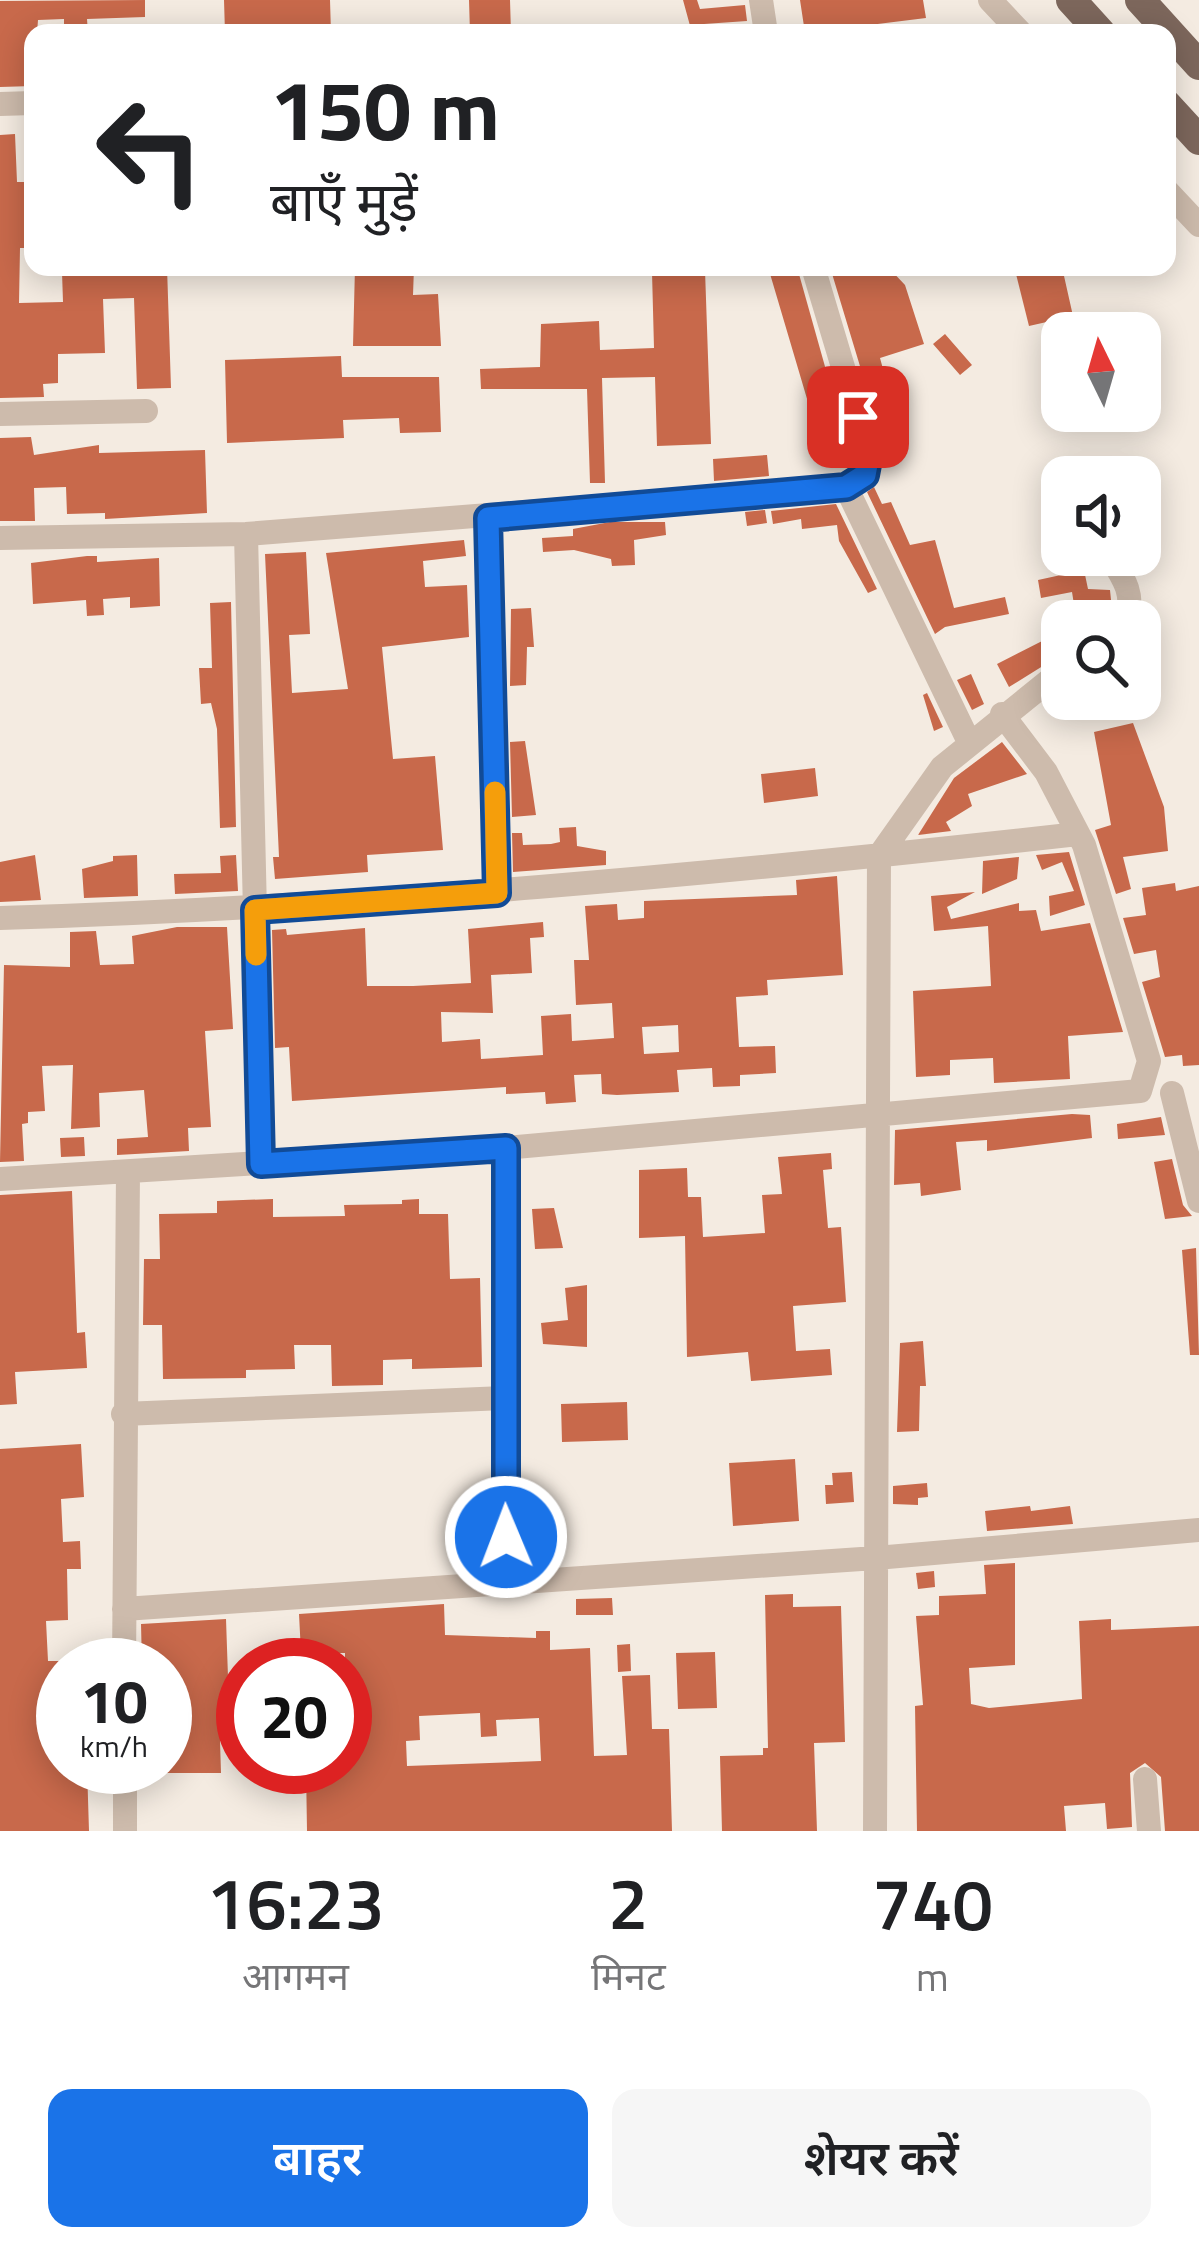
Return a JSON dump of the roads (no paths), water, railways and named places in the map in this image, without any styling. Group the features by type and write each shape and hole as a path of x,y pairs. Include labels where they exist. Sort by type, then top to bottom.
{"main road":[{"path":"1071,0 1093,24"},
{"path":"1140,0 1162,24"},
{"path":"1176,40 1199,65"},
{"path":"1176,115 1199,140"}],"street":[{"path":"990,0 1013,24"},
{"path":"1176,201 1199,226"},
{"path":"0,538 246,534 846,487 865,475 869,454 817,276"},
{"path":"0,414 146,411"},
{"path":"846,487 969,742"},
{"path":"488,518 497,893"},
{"path":"246,534 261,1164"},
{"path":"874,1831 879,856 942,767 1041,685"},
{"path":"1002,714 1046,772 1078,834 1149,1060 1140,1091"},
{"path":"0,918 255,910 497,893 1078,834"},
{"path":"0,1179 506,1148 878,1112 1199,1088"},
{"path":"1172,1093 1199,1201"},
{"path":"506,1148 506,1583"},
{"path":"124,1638 128,1172"},
{"path":"123,1414 504,1398"},
{"path":"124,1609 876,1558 1199,1530"},
{"path":"1145,1779 1149,1831"},
{"path":"125,1794 125,1831"}]}
